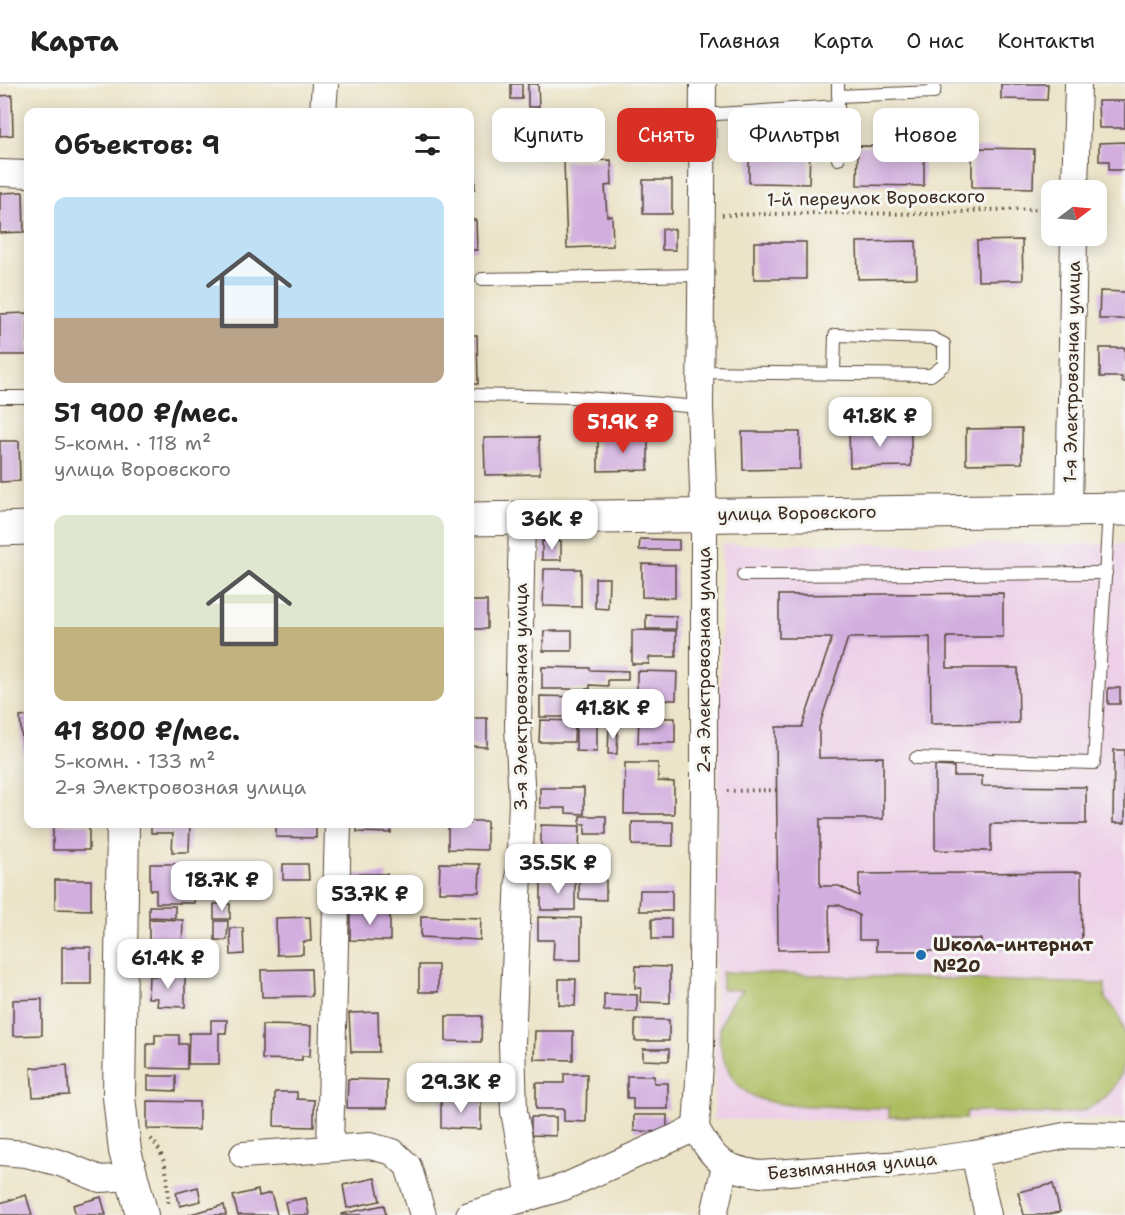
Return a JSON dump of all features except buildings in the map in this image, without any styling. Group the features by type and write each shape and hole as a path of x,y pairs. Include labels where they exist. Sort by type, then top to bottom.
{"main road":[{"name":"улица Воровского","path":"474,519 1117,509"},
{"path":"0,529 24,528"}],"street":[{"path":"323,108 325,84"},
{"name":"2-я Электровозная улица","path":"702,108 703,84"},
{"path":"1075,180 1078,84"},
{"name":"2-я Электровозная улица","path":"696,1128 701,1048 704,791 704,515 700,407 702,162"},
{"path":"0,173 24,174"},
{"name":"1-я Электровозная улица","path":"1069,510 1074,246"},
{"name":"3-я Электровозная улица","path":"522,518 518,727 522,801 512,1043 514,1112 530,1197"},
{"path":"123,828 119,1097 125,1151 142,1215"},
{"path":"330,1147 339,828"},
{"path":"469,1215 564,1187 696,1128 709,1152 725,1165 714,1215"},
{"name":"Безымянная улица","path":"725,1165 760,1174 903,1164 974,1154 1069,1135 1125,1136"},
{"path":"243,1155 330,1147 370,1146 393,1152 408,1166 423,1215"},
{"path":"0,1152 38,1157 100,1179 132,1177"},
{"path":"974,1154 988,1215"}],"lane":[{"path":"716,113 838,95 934,92 935,84"},
{"path":"482,279 700,274"},
{"path":"700,372 931,375 944,365 944,344 932,338 835,335 834,373"},
{"path":"474,395 574,396 700,407"},
{"path":"0,398 24,397"},
{"path":"916,758 1094,763 1106,573 1117,509"},
{"path":"743,575 1106,573"}],"path":[{"name":"1-й переулок Воровского","path":"701,215 938,214 983,210 1041,209"},
{"path":"704,791 777,790"},
{"path":"149,1138 160,1151 167,1181 168,1215"}],"shaded area":[{"name":"Школа-интернат №20","path":"722,544 1125,544 1125,1119 714,1120"}],"green space":[{"path":"722,972 1105,984 1105,999 1115,1009 1123,1028 1125,1048 1123,1067 1116,1084 1103,1099 1086,1109 1061,1114 967,1111 966,1119 889,1117 889,1108 801,1105 768,1101 754,1097 742,1089 725,1063 720,1043 720,1029 729,1007 743,990 722,989"}],"place":[{"name":"Школа-интернат №20","path":"921,955"}]}
